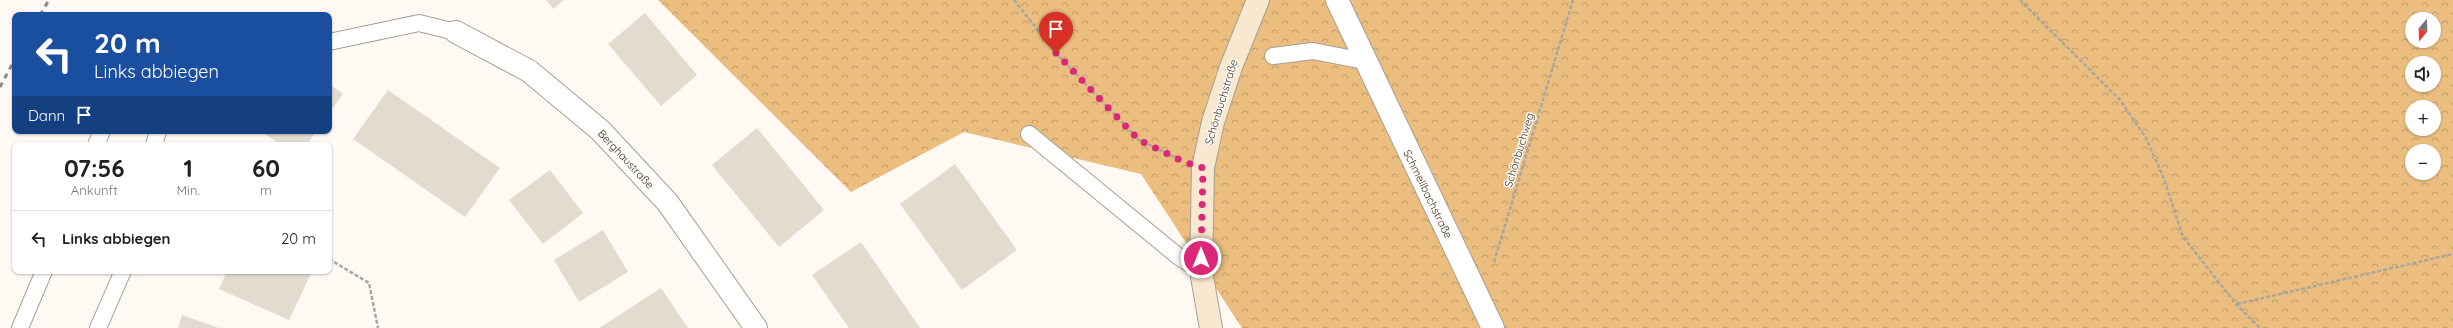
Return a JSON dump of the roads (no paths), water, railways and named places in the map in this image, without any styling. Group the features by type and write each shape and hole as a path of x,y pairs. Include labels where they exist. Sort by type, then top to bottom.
{"main road":[{"name":"Schönbuchstraße","path":"1211,328 1201,271 1203,168 1213,122 1231,67 1258,0"}],"street":[{"name":"Schmellbachstraße","path":"1337,0 1364,61 1493,328"},
{"name":"Berghaustraße","path":"456,32 529,70 600,130 668,203 756,328"}],"lane":[{"path":"332,41 419,24 456,32"},
{"path":"1273,56 1313,51 1364,61"},
{"path":"1029,134 1179,257 1201,271"},
{"path":"20,328 43,274"},
{"path":"98,328 122,274"}],"railway":[{"path":"42,12 49,0"},
{"path":"0,87 12,65"}]}
